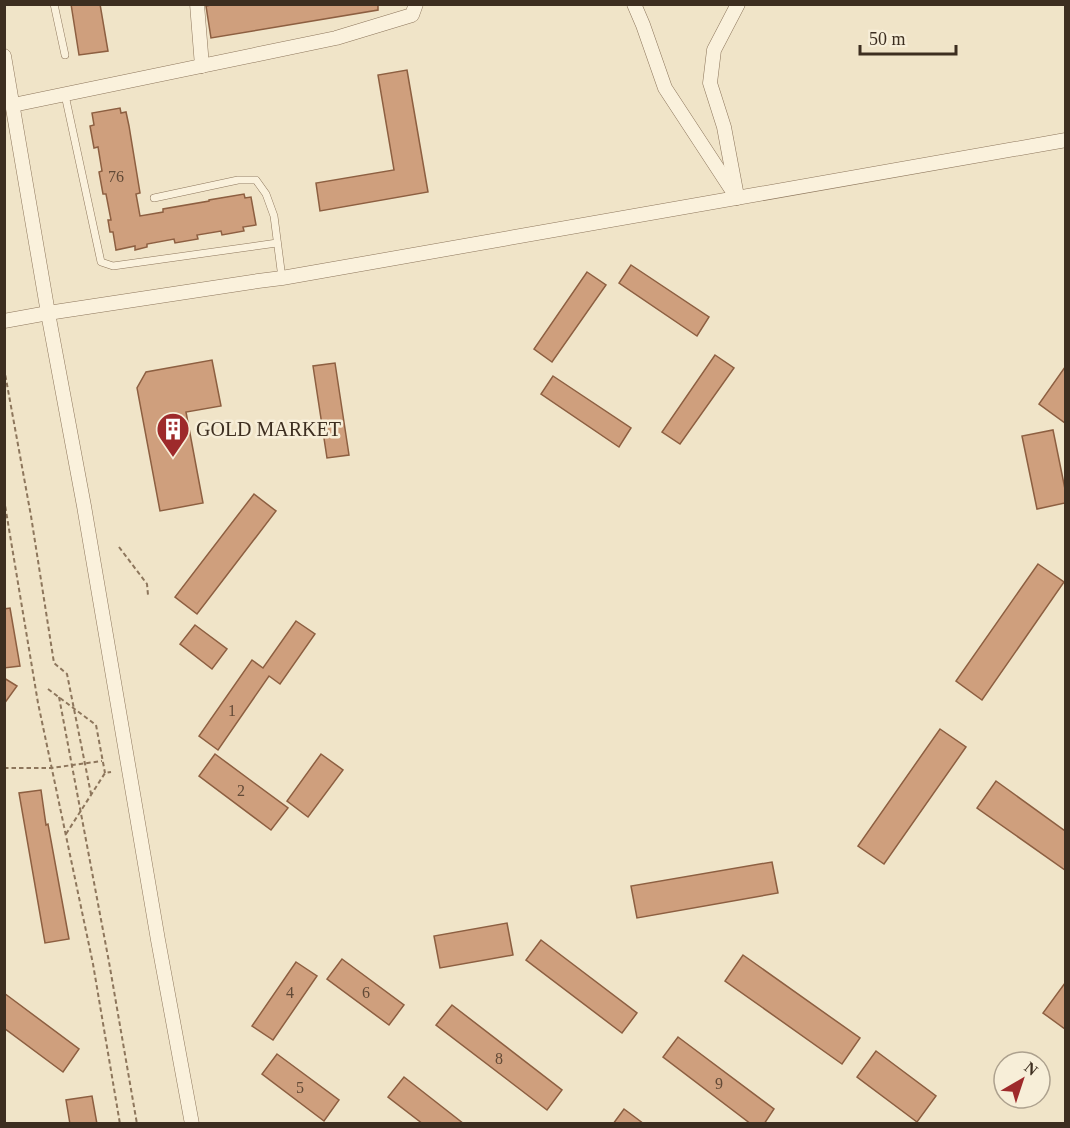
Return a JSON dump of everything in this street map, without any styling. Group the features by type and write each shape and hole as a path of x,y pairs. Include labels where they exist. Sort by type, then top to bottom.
{"street":[{"path":"197,4 202,66"},
{"path":"13,105 336,38 412,15 416,4"},
{"path":"634,4 665,88 737,198"},
{"path":"737,198 724,127 710,83 714,50 738,4"},
{"path":"4,56 159,947 192,1124"},
{"path":"4,321 282,278 1065,140"}],"lane":[{"path":"54,4 64,55"},
{"path":"65,95 101,262 113,266 277,243"},
{"path":"154,198 238,180 256,180 266,194 274,216 282,278"}],"path":[{"path":"4,368 32,516 54,663 67,674 91,794"},
{"path":"4,499 38,703 93,964 120,1124"},
{"path":"119,547 147,584 148,595"},
{"path":"48,689 96,725 105,773"},
{"path":"59,697 137,1124"},
{"path":"4,768 51,768 102,761"},
{"path":"66,835 105,773 111,772"}],"building":[{"path":"71,4 100,4 108,51 79,55"},
{"path":"216,4 378,4 378,10 211,38 206,6"},
{"path":"407,70 428,192 320,211 316,183 394,170 378,75"},
{"path":"120,108 121,113 126,112 129,126 140,193 136,194 140,216 163,212 163,209 244,194 245,198 251,197 256,225 243,227 244,231 222,235 221,231 197,235 198,239 175,243 174,239 147,244 147,247 135,250 135,246 116,250 113,232 110,232 108,220 111,220 106,194 103,194 99,172 102,171 98,147 94,148 90,126 94,125 92,113"},
{"path":"631,265 709,317 697,336 619,283"},
{"path":"587,272 606,285 552,362 534,349"},
{"path":"715,355 734,368 680,444 662,432"},
{"name":"GOLD MARKET","path":"212,360 221,406 186,412 203,503 160,511 137,388 146,372"},
{"path":"335,363 349,455 327,458 313,366"},
{"path":"1065,367 1065,423 1039,404"},
{"path":"553,376 631,428 619,447 541,394"},
{"path":"1053,430 1065,489 1065,503 1037,509 1022,436"},
{"path":"254,494 276,511 197,614 175,597"},
{"path":"1038,564 1064,582 982,700 956,681"},
{"path":"10,608 20,666 4,668 4,609"},
{"path":"296,621 315,634 280,684 269,676 218,750 199,736 252,660 263,668"},
{"path":"195,625 227,649 212,669 180,644"},
{"path":"4,678 17,686 4,704"},
{"path":"940,729 966,747 884,864 858,846"},
{"path":"215,754 288,808 271,830 199,776"},
{"path":"321,754 343,770 308,817 287,801"},
{"path":"996,781 1065,831 1065,870 977,808"},
{"path":"41,790 69,939 45,943 19,793"},
{"path":"772,862 778,893 637,918 631,886"},
{"path":"507,923 513,955 440,968 434,936"},
{"path":"541,940 637,1013 622,1033 526,960"},
{"path":"743,955 860,1038 842,1064 725,981"},
{"path":"342,959 404,1005 389,1025 327,979"},
{"path":"296,962 317,976 273,1040 252,1026"},
{"path":"1065,983 1065,1029 1043,1013"},
{"path":"4,993 79,1049 63,1072 4,1028"},
{"path":"452,1005 562,1090 547,1110 436,1025"},
{"path":"678,1037 774,1109 764,1124 751,1124 663,1057"},
{"path":"876,1051 936,1096 917,1122 857,1077"},
{"path":"277,1054 339,1100 324,1121 262,1074"},
{"path":"404,1077 464,1124 423,1124 388,1097"},
{"path":"92,1096 97,1124 70,1124 66,1100"},
{"path":"624,1109 644,1124 613,1124"}],"place":[{"name":"GOLD MARKET","path":"173,458"}]}
